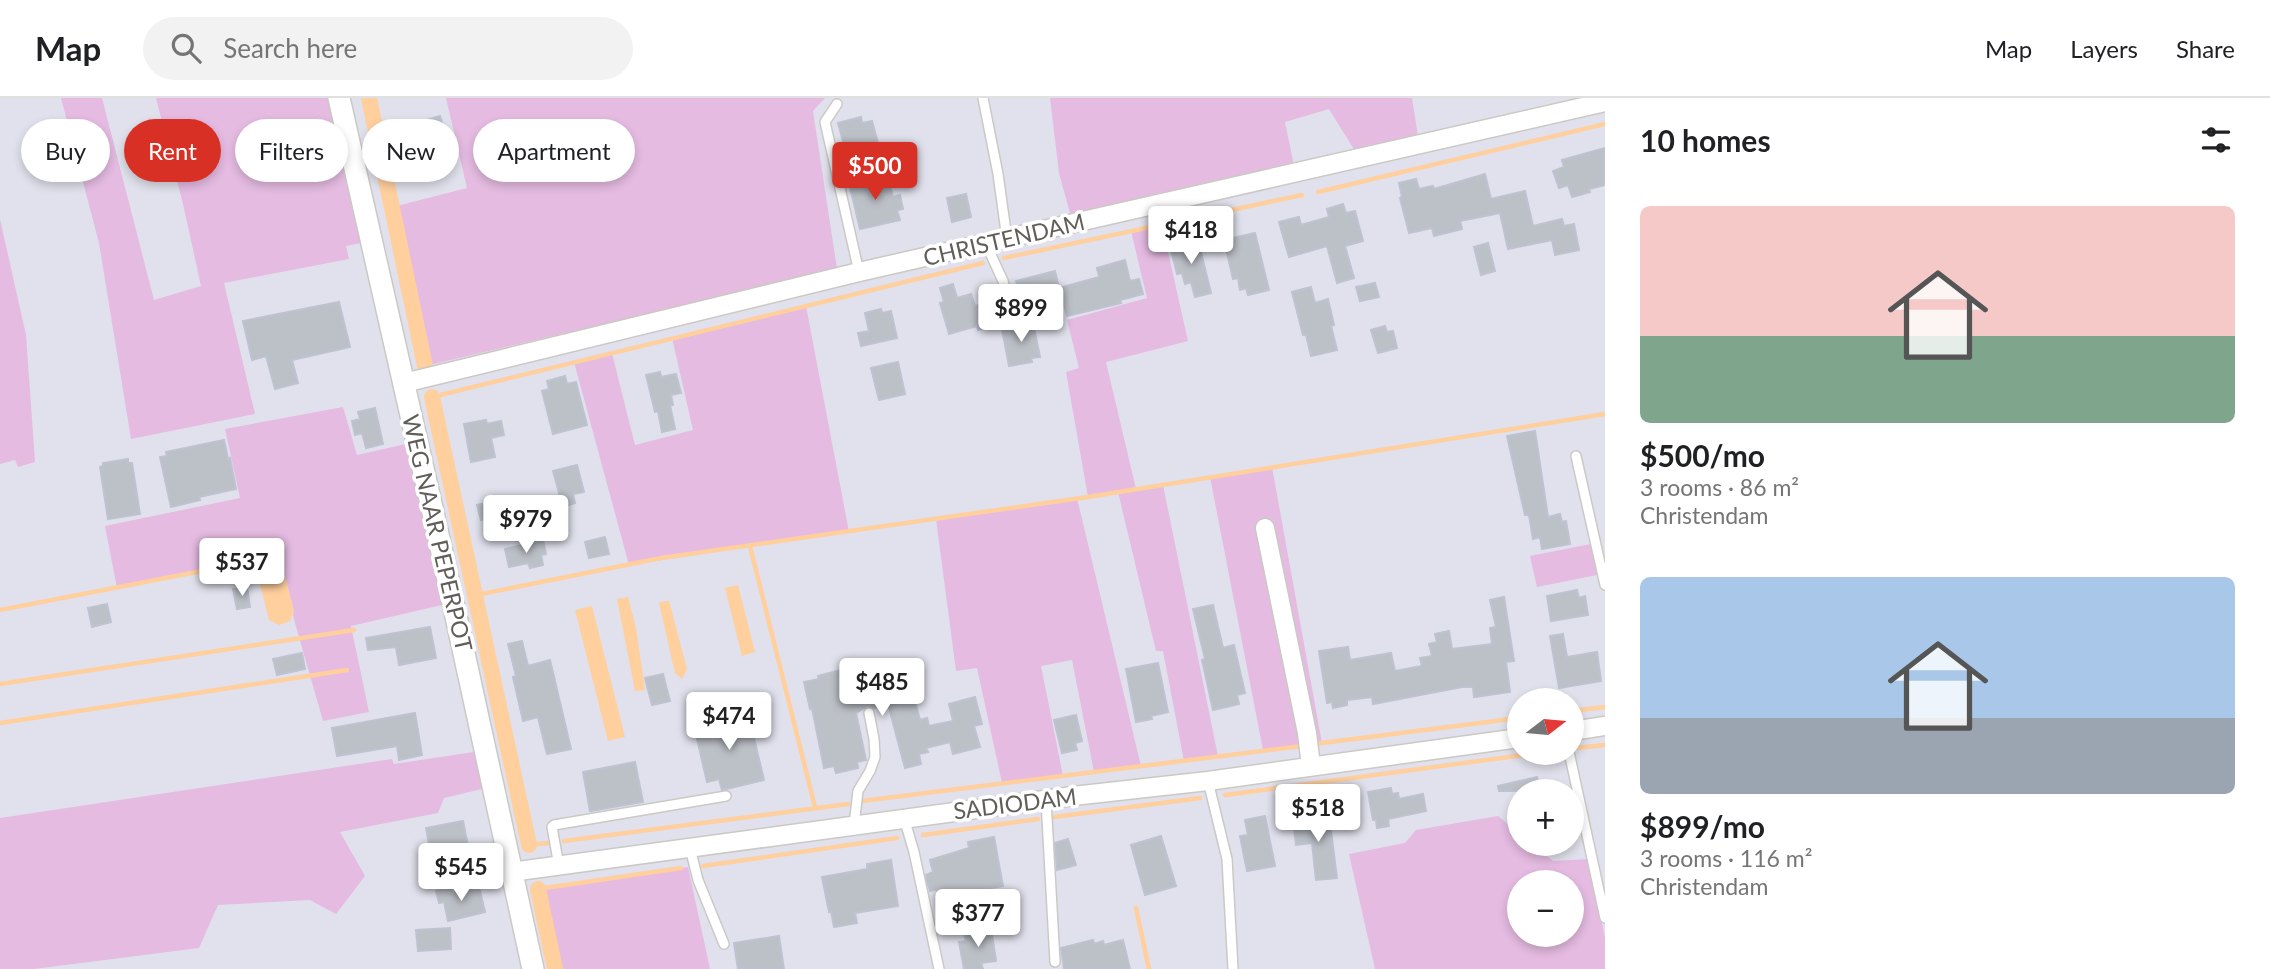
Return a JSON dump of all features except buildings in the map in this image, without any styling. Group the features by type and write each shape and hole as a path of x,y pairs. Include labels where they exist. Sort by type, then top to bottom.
{"street":[{"name":"WEG NAAR PEPERPOT","path":"339,98 533,969"},
{"name":"CHRISTENDAM","path":"404,383 859,272 1605,102"},
{"path":"1265,528 1307,733 1311,766"},
{"path":"1584,729 1605,726"},
{"name":"SADIODAM","path":"511,872 1507,740"}],"lane":[{"path":"983,98 1007,239"},
{"path":"837,104 825,122 859,272"},
{"path":"986,244 1003,281 1013,318"},
{"path":"1576,456 1605,585"},
{"path":"854,825 858,791 875,757 869,713"},
{"path":"1572,765 1605,918"},
{"path":"1208,781 1227,859 1233,969"},
{"path":"559,866 552,831 554,825 726,796"},
{"path":"1046,800 1055,962"},
{"path":"904,818 939,969"},
{"path":"690,848 698,880 724,944"}],"shaded area":[{"path":"61,98 102,98 107,119 67,119"},
{"path":"156,98 329,98 334,119 235,119 235,182 348,182 361,243 346,246 349,259 224,283 255,414 131,439 99,243 83,182 110,182 110,129 154,300 201,286 177,182 221,182 221,119 161,119"},
{"path":"446,98 825,98 813,111 837,269 425,366 393,207 467,188 459,154 459,119 451,119"},
{"path":"1050,98 1412,98 1418,136 1355,151 1329,109 1285,122 1294,166 1071,217 1059,173"},
{"path":"0,219 26,335 35,462 18,467 15,460 0,464"},
{"path":"1162,225 1188,341 1106,362 1136,489 1163,485 1218,756 1184,761 1163,651 1156,651 1118,492 1088,497 1066,372 1079,368 1067,320 1147,298 1131,231"},
{"path":"806,306 849,532 629,565 574,362 612,353 635,445 693,430 672,338"},
{"path":"343,407 357,455 406,444 442,605 351,626 369,712 323,721 293,616 280,558 260,555 256,559 238,564 117,588 105,526 240,498 225,429"},
{"path":"1272,467 1322,743 1263,750 1210,477"},
{"path":"1077,498 1141,766 1094,772 1072,660 1041,666 1063,776 1002,783 977,668 956,671 936,519"},
{"path":"1591,544 1597,575 1537,587 1530,556"},
{"path":"266,552 280,558 294,611 290,621 279,625 269,620 255,564 260,555"},
{"path":"738,585 755,652 742,656 725,588"},
{"path":"628,597 636,628 645,690 635,691 617,599"},
{"path":"669,601 687,669 682,679 675,673 659,603"},
{"path":"592,606 625,737 608,741 575,610"},
{"path":"474,752 482,789 444,798 438,813 340,832 365,876 336,914 310,900 218,905 199,948 34,969 0,969 0,818 392,759 394,764"},
{"path":"1498,816 1507,823 1507,856 1547,856 1553,861 1589,859 1605,938 1605,969 1375,969 1349,854 1405,843 1416,830"},
{"path":"688,867 710,969 556,969 541,889"}],"waterway":[{"path":"369,98 425,366"},
{"path":"1318,192 1605,124"},
{"path":"1004,258 1302,195"},
{"path":"432,397 983,263"},
{"path":"432,397 529,845"},
{"path":"476,595 661,558 1088,497 1605,414"},
{"path":"750,546 815,807"},
{"path":"0,610 238,564"},
{"path":"0,684 354,630"},
{"path":"0,723 347,670"},
{"path":"1584,710 1605,707"},
{"path":"1314,744 1507,720"},
{"path":"1584,747 1605,745"},
{"path":"862,801 1302,746"},
{"path":"1225,795 1507,757"},
{"path":"1054,817 1200,798"},
{"path":"564,841 848,804"},
{"path":"923,835 1038,819"},
{"path":"703,866 897,838"},
{"path":"529,845 548,843"},
{"path":"538,889 681,868"},
{"path":"538,889 555,969"},
{"path":"1136,908 1149,969"}]}
